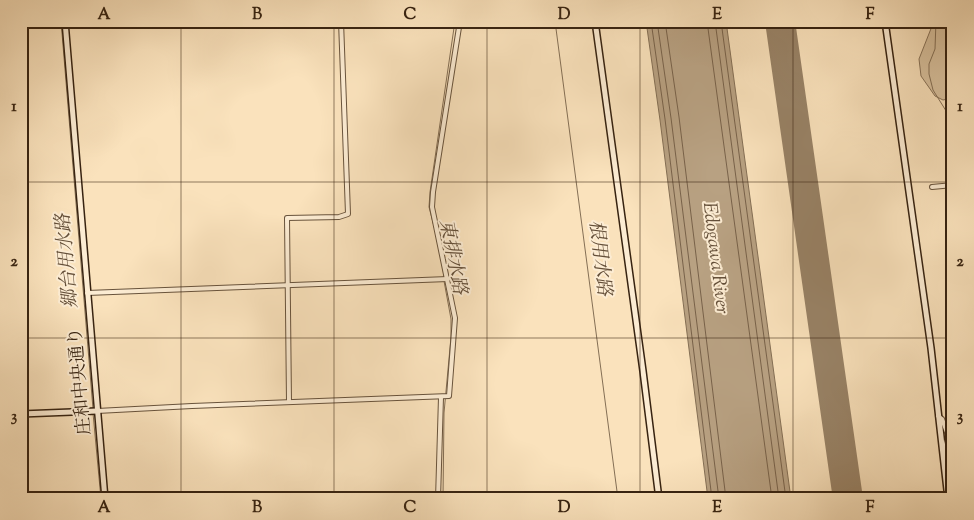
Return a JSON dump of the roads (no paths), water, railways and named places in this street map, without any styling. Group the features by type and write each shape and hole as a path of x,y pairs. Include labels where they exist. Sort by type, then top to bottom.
{"street":[{"name":"庄和中央通り","path":"65,21 105,499"},
{"path":"289,402 287,218 339,217 348,214 341,21"},
{"path":"21,414 444,397 449,394 456,324 432,207 460,21"},
{"path":"595,21 659,499"},
{"path":"885,21 931,348 948,499"},
{"path":"932,187 953,185"},
{"path":"87,293 448,279"},
{"path":"438,499 444,397"},
{"path":"938,416 942,419 948,435 943,457"},
{"path":"948,435 953,436"}],"water":[{"name":"Edogawa River","path":"646,21 726,21 791,499 708,499"}],"waterway":[{"name":"郷台用水路","path":"61,21 93,409"},
{"name":"東排水路","path":"437,238 429,207 430,192 455,21"},
{"name":"根用水路","path":"555,21 618,499"},
{"path":"936,21 935,49 929,64 929,74 933,90 953,122"},
{"name":"東排水路","path":"443,269 444,277"},
{"name":"東排水路","path":"443,499 444,413 451,337 451,319 444,281"},
{"name":"郷台用水路","path":"93,413 101,499"}]}
